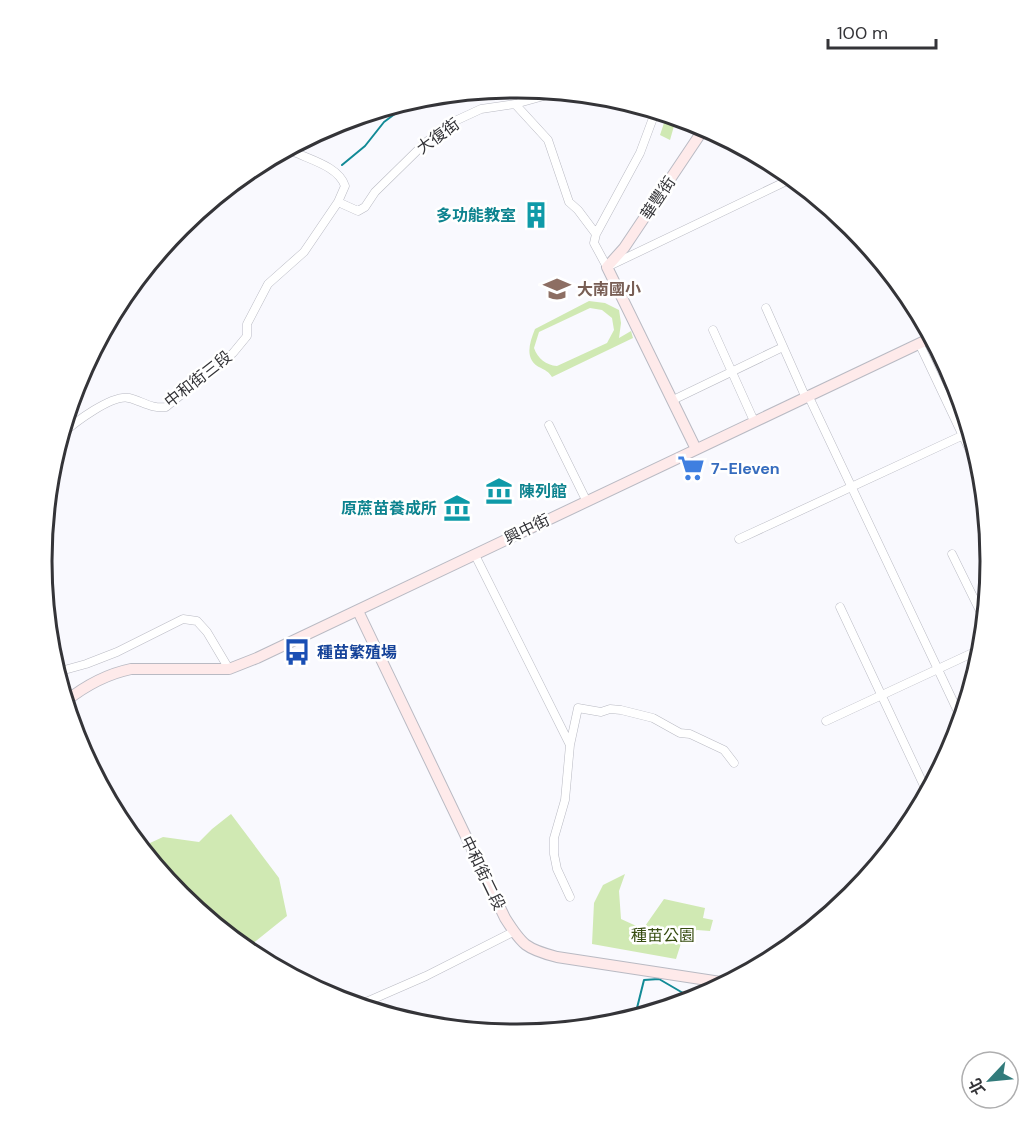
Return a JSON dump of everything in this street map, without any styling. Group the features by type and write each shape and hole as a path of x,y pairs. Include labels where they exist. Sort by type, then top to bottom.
{"street":[{"name":"大復街","path":"338,202 358,211 364,207 401,165 425,143 455,121 482,109 538,98"},
{"path":"515,104 548,140 569,202 596,234"},
{"path":"653,118 640,153 596,234 594,243 696,449"},
{"name":"華豐街","path":"607,267 624,248 699,136"},
{"path":"296,153 336,172 342,178 345,186 338,202"},
{"path":"607,267 783,183"},
{"name":"中和街三段","path":"73,426 87,415 117,399 128,398 157,408 165,407 233,353 247,336 247,324 268,284 304,252 338,202"},
{"path":"766,308 956,707"},
{"path":"714,330 754,421"},
{"name":"興中街","path":"358,611 586,500 924,341"},
{"path":"919,343 955,412"},
{"path":"673,400 783,347"},
{"path":"549,425 586,500"},
{"path":"739,539 962,435"},
{"path":"952,554 978,606"},
{"path":"475,555 570,745"},
{"path":"840,607 923,782"},
{"path":"73,697 95,682 120,671 131,669 229,669 358,611"},
{"name":"中和街二段","path":"358,611 505,918 525,946 557,957 712,981"},
{"path":"65,670 117,652 183,619 196,621 207,632 229,669"},
{"path":"826,721 970,655"},
{"path":"570,897 557,868 554,838 565,800 570,745 578,708 601,712 610,709 635,712 653,718 680,733 690,734 724,750 734,763"},
{"path":"369,1001 426,976 513,932"}],"green space":[{"path":"664,122 674,126 670,140 660,135"},
{"path":"589,301 605,303 619,310 621,323 619,338 631,331 633,338 552,377 536,365 530,356 531,340 535,329","holes":["590,308 602,310 612,318 614,330 607,343 557,366 546,363 540,358 534,348 539,332"]},
{"path":"231,814 279,878 287,916 254,943 188,889 149,845 163,837 199,842"},
{"name":"種苗公園","path":"625,874 619,891 621,919 643,929 664,899 705,908 703,918 713,920 710,931 697,930 683,937 676,959 592,944 594,903 603,885"}],"waterway":[{"path":"342,165 365,146 384,122 396,113"},
{"path":"630,1010 637,1008 644,980 659,979 683,993"}],"place":[{"name":"多功能教室","path":"536,215"},
{"name":"大南國小","path":"557,289"},
{"name":"7-Eleven","path":"691,468"},
{"name":"陳列館","path":"499,491"},
{"name":"原蔗苗養成所","path":"457,508"},
{"name":"種苗繁殖場","path":"297,652"}]}
